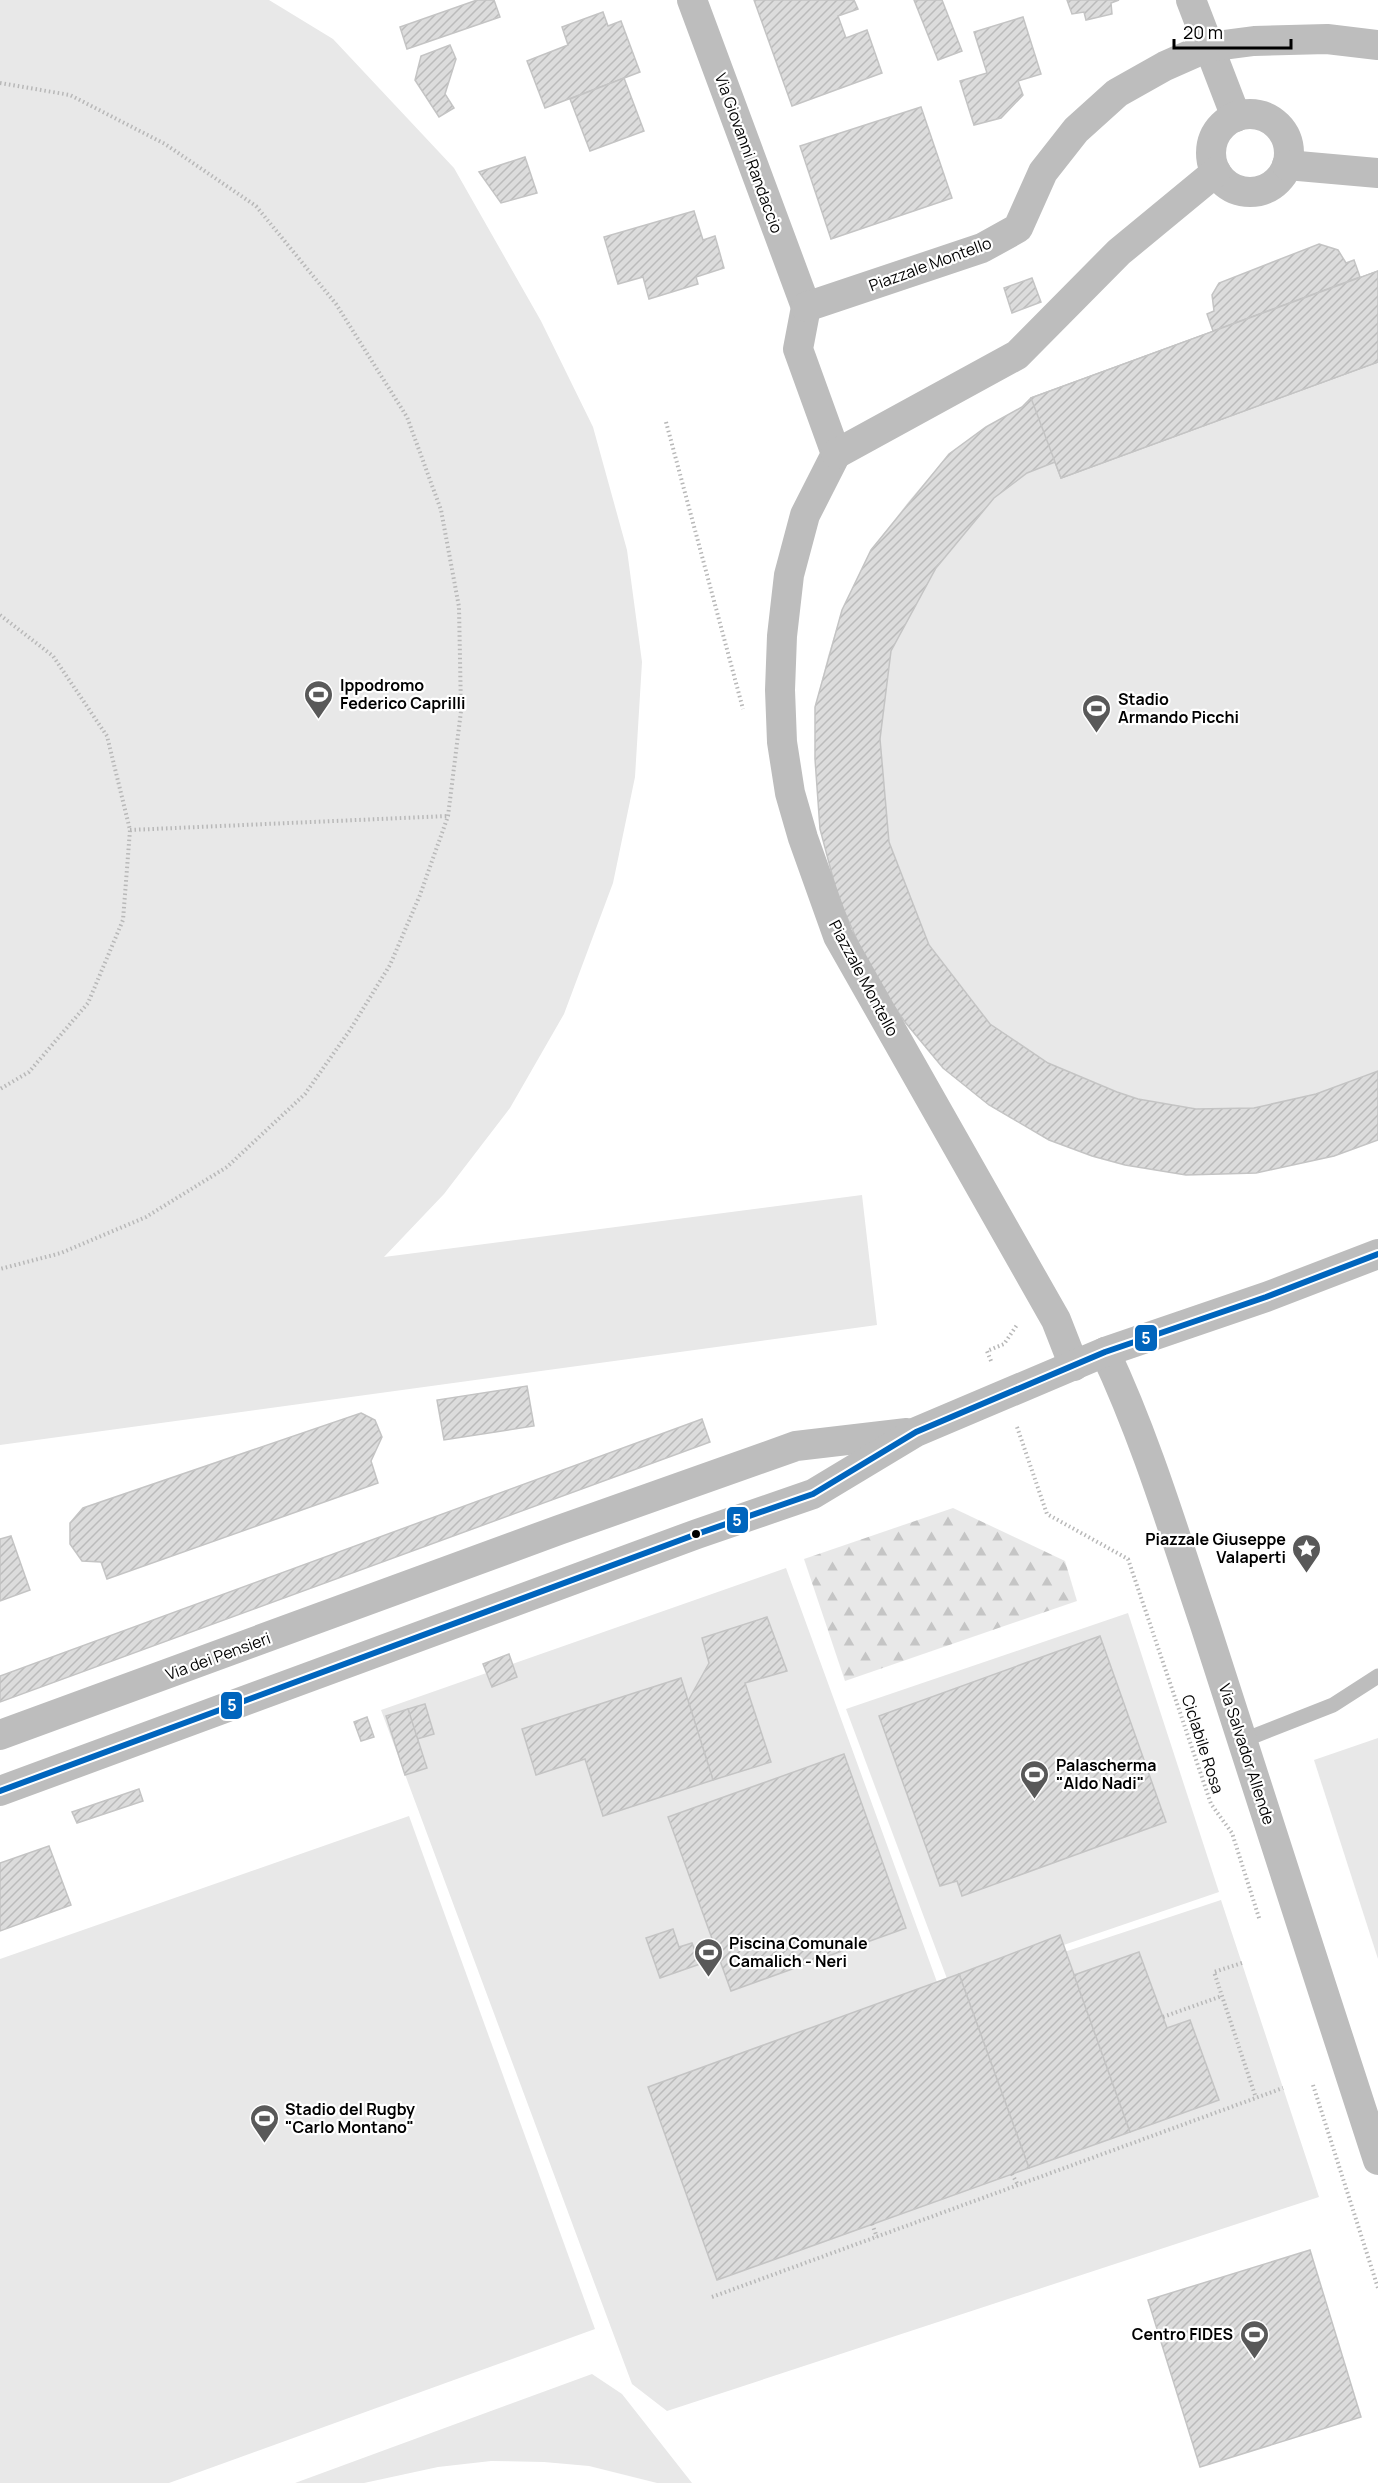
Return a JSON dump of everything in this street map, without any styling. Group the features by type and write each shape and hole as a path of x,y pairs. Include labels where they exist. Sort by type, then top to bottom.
{"street":[{"name":"Via Giovanni Randaccio","path":"692,0 806,307"},
{"path":"1191,0 1236,117"},
{"name":"Piazzale Montello","path":"806,307 982,248 1018,228 1042,172 1076,130 1117,93 1138,79 1208,47 1291,39 1327,39 1378,45"},
{"path":"1246,114 1259,115 1280,128 1289,152 1287,165 1272,186 1260,191 1247,192 1235,189 1224,182 1216,172 1211,160 1215,135 1223,124 1236,117 1246,114"},
{"path":"1287,165 1378,173"},
{"path":"806,307 798,349 836,454 1017,355 1119,252 1216,172"},
{"name":"Piazzale Montello","path":"836,454 805,515 789,575 782,636 780,690 782,742 790,794 838,936 1056,1320 1074,1366"},
{"name":"Via dei Pensieri","path":"0,1791 697,1534 802,1498 916,1432 1105,1352 1376,1259"},
{"name":"Via Salvador Allende","path":"1105,1352 1126,1397 1244,1740 1378,2160"},
{"name":"Via dei Pensieri","path":"0,1735 559,1530 796,1446 916,1432"}],"lane":[{"path":"1244,1740 1333,1705 1378,1676"}],"path":[{"path":"0,83 70,95 165,144 256,206 336,304 408,417 441,510 459,607 461,711 448,816 420,895 390,965 350,1030 304,1094 227,1167 146,1217 61,1253 0,1269"},
{"path":"0,615 53,656 107,736 130,830 123,920 88,1003 29,1072 0,1089"},
{"path":"130,830 448,816"},
{"name":"Ciclabile Rosa","path":"987,1351 1005,1394 1047,1514 1128,1559 1210,1804 1232,1833 1261,1924"},
{"path":"1242,1963 1214,1972 1256,2098"},
{"path":"1163,2017 1222,1996"},
{"path":"1312,2083 1378,2288"},
{"path":"712,2297 1283,2088"},
{"path":"1012,2174 1018,2185"},
{"path":"872,2224 877,2236"}],"green space":[{"name":"Ippodromo Federico Caprilli","path":"0,0 269,0 333,39 454,168 541,321 593,427 627,550 642,662 635,777 613,883 564,1014 510,1108 444,1194 384,1257 862,1195 877,1325 0,1445"},
{"name":"Stadio Armando Picchi","path":"1378,271 1378,1140 1334,1156 1256,1173 1186,1175 1125,1165 1092,1156 1049,1140 989,1105 943,1068 904,1022 873,976 838,897 815,707 842,610 871,550 949,454 986,427 1022,407 1031,398"},
{"path":"953,1508 1065,1561 1077,1601 845,1681 804,1559"},
{"name":"Piscina Comunale Camalich - Neri","path":"786,1568 941,1993 1221,1900 1319,2197 667,2411 632,2384 381,1710"},
{"name":"Palascherma \"Aldo Nadi\"","path":"1128,1613 1219,1892 949,1984 846,1709"},
{"path":"1378,1738 1378,1959 1314,1760"},
{"name":"Stadio del Rugby \"Carlo Montano\"","path":"409,1816 595,2329 169,2483 0,2483 0,1959"},
{"path":"592,2374 622,2394 692,2483 657,2483 589,2466 491,2461 438,2467 364,2483 295,2483"}],"building":[{"path":"477,0 494,0 500,17 407,49 400,27"},
{"path":"754,0 854,0 858,9 838,16 846,38 867,30 882,73 792,106"},
{"path":"914,0 942,0 962,51 938,60"},
{"path":"1067,0 1119,0 1111,3 1112,14 1086,20 1084,12 1072,14"},
{"path":"603,12 608,26 621,21 640,72 545,108 527,61 568,45 562,27"},
{"path":"1023,17 1041,74 1018,81 1023,95 1001,118 974,125 960,81 987,73 974,32"},
{"path":"450,45 456,59 445,94 454,108 439,117 415,80 421,56"},
{"path":"624,78 644,131 590,151 570,99"},
{"path":"921,107 952,198 831,239 800,146"},
{"path":"525,157 537,193 501,203 479,172"},
{"path":"694,211 703,240 715,236 724,268 696,277 698,284 649,299 643,277 618,284 604,237"},
{"path":"1319,244 1338,250 1346,263 1354,260 1360,277 1213,331 1207,314 1214,311 1212,295 1219,283"},
{"path":"1378,271 1378,362 1061,478 1055,462 1027,473 994,498 936,568 891,651 880,739 889,842 929,945 990,1024 1048,1063 1117,1092 1138,1099 1196,1109 1254,1108 1316,1094 1378,1071 1378,1140 1334,1156 1256,1173 1186,1175 1125,1165 1092,1156 1049,1140 989,1105 943,1068 905,1022 873,976 838,897 820,829 815,759 815,707 842,610 871,550 949,454 986,427 1022,407 1031,398"},
{"path":"1378,271 1378,362 1061,478 1031,398"},
{"path":"1032,278 1041,302 1012,313 1004,288"},
{"path":"527,1386 534,1426 444,1440 437,1400"},
{"path":"361,1413 375,1420 382,1437 371,1461 378,1483 107,1579 101,1562 82,1561 70,1544 70,1523 83,1508"},
{"path":"702,1419 710,1442 0,1702 0,1676"},
{"path":"11,1536 30,1590 0,1601 0,1539"},
{"path":"767,1617 787,1671 745,1683 771,1762 713,1780 688,1701 709,1663 702,1638"},
{"path":"1100,1636 1166,1822 962,1896 957,1881 940,1886 879,1716"},
{"path":"509,1654 517,1677 492,1687 483,1664"},
{"path":"681,1678 713,1780 603,1816 585,1759 536,1775 522,1729"},
{"path":"425,1704 434,1734 417,1739 408,1709"},
{"path":"408,1709 427,1768 405,1775 386,1716"},
{"path":"367,1717 374,1737 361,1741 354,1722"},
{"path":"844,1754 906,1928 731,1991 668,1817"},
{"path":"139,1789 143,1801 77,1823 72,1812"},
{"path":"49,1846 71,1905 0,1931 0,1863"},
{"path":"673,1929 679,1947 692,1943 700,1964 660,1978 646,1938"},
{"path":"1060,1935 1130,2132 1029,2168 959,1974"},
{"path":"1139,1952 1167,2028 1190,2020 1219,2100 1130,2132 1074,1975"},
{"path":"959,1974 1029,2168 717,2280 648,2087"},
{"name":"Centro FIDES","path":"1310,2250 1361,2417 1200,2467 1148,2300"}],"transit line":[{"name":"5","path":"0,1791 697,1534 813,1494 916,1432 1105,1352 1266,1297 1378,1254"}],"place":[{"name":"Ippodromo Federico Caprilli","path":"319,720"},
{"name":"Stadio Armando Picchi","path":"1097,734"},
{"name":"Piazzale Giuseppe Valaperti","path":"1307,1574"},
{"name":"Palascherma \"Aldo Nadi\"","path":"1035,1800"},
{"name":"Piscina Comunale Camalich - Neri","path":"708,1978"},
{"name":"Stadio del Rugby \"Carlo Montano\"","path":"264,2144"},
{"name":"Centro FIDES","path":"1254,2360"}]}
